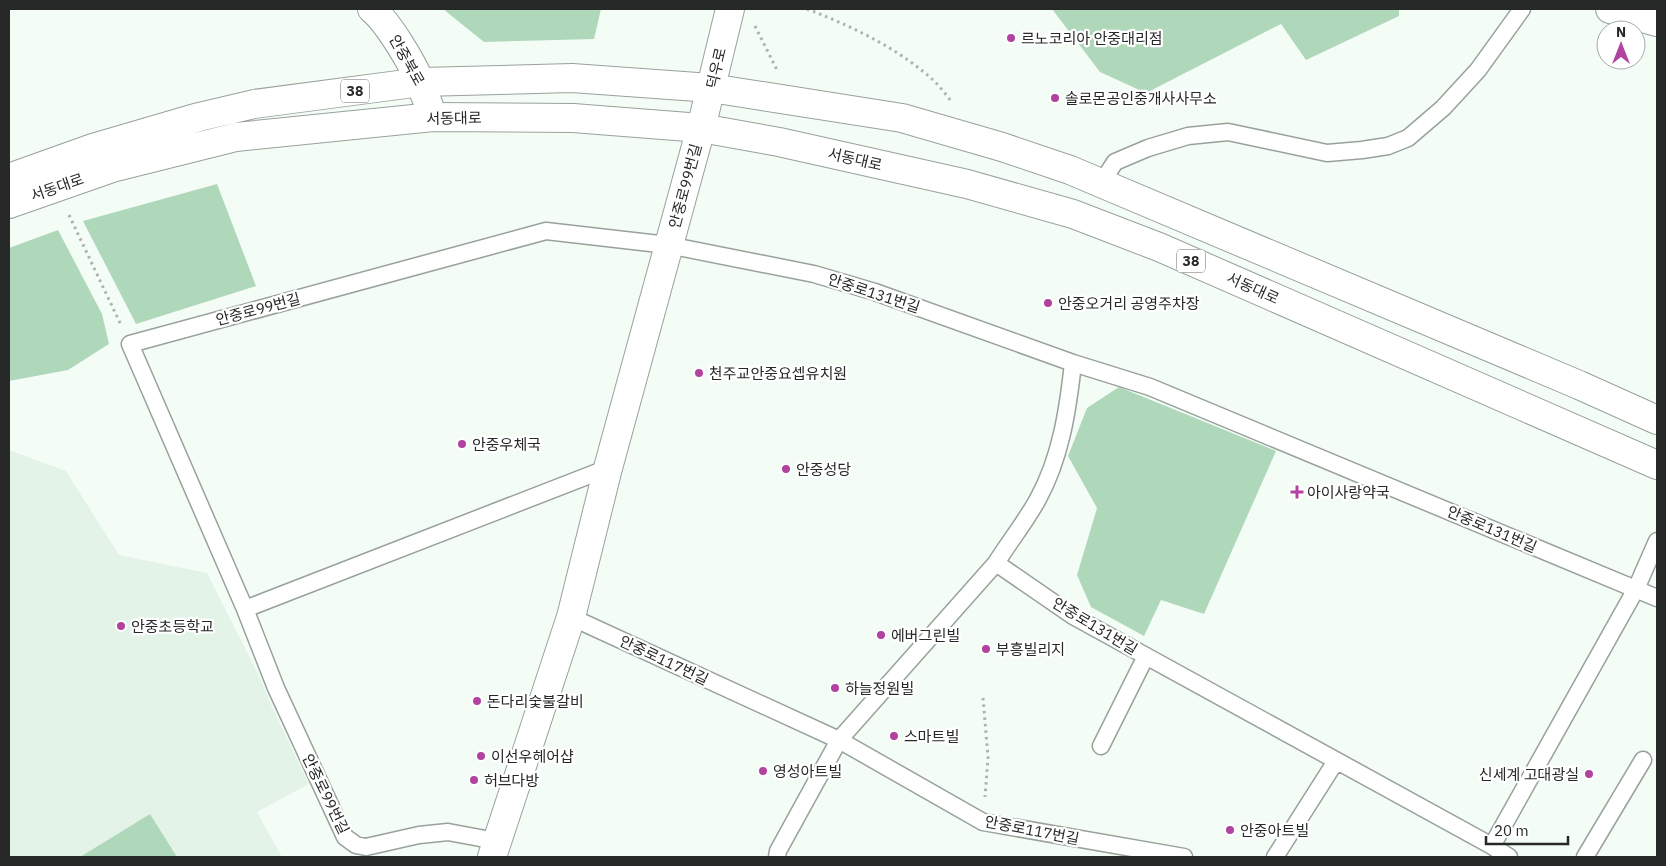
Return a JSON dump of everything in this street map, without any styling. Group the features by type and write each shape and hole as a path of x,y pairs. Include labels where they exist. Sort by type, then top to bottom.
{"main road":[{"name":"안중북로","path":"372,9 380,16 420,82 432,117"},
{"name":"덕우로","path":"700,128 712,88 730,9"},
{"path":"1610,9 1657,22"},
{"name":"서동대로","path":"9,178 93,148 198,117 254,104 420,82 572,78 712,88 902,118 1002,147 1102,182 1657,420"},
{"name":"서동대로","path":"9,204 112,168 236,137 432,117 573,118 700,128 779,142 967,184 1073,214 1159,247 1657,465"},
{"name":"안중로99번길","path":"494,849 571,617 608,468 700,128"}],"lane":[{"path":"1102,182 1115,162 1148,148 1188,136 1228,132 1327,153 1388,146 1408,138 1443,108 1478,70 1522,9"},
{"name":"안중로99번길","path":"494,849 448,832 419,835 366,847 356,845 345,838 276,688 130,344 546,231 668,245"},
{"name":"안중로131번길","path":"668,245 814,274 875,292 1073,363 1150,387 1636,588"},
{"path":"777,857 778,851 839,740 996,563 1038,498 1055,460 1067,414 1073,363"},
{"path":"244,609 608,468"},
{"path":"1492,846 1636,588 1657,541"},
{"name":"안중로131번길","path":"996,563 1073,616 1509,857"},
{"path":"1636,588 1657,598"},
{"name":"안중로117번길","path":"571,617 839,740 983,822 1184,857"},
{"path":"1101,746 1146,656"},
{"path":"1585,857 1643,760"},
{"path":"1275,857 1336,762"}],"path":[{"path":"807,9 836,20 891,49 933,79 956,108"},
{"path":"754,23 780,74"},
{"path":"69,215 130,344"},
{"path":"983,698 988,757 983,822"}],"shaded area":[{"name":"안중초등학교","path":"9,450 66,471 119,555 207,573 260,678 309,784 257,812 282,857 9,857"}],"green space":[{"path":"443,9 601,9 594,39 484,42"},
{"path":"1052,9 1399,9 1399,16 1306,60 1281,24 1146,93 1100,72"},
{"path":"217,184 256,286 136,324 83,221"},
{"path":"58,230 102,314 109,344 68,370 9,381 9,248"},
{"path":"1119,387 1276,451 1204,614 1161,600 1144,636 1091,607 1077,575 1097,508 1068,456 1087,408"},
{"path":"150,814 177,857 80,857"}],"place":[{"name":"르노코리아 안중대리점","path":"1011,38"},
{"name":"솔로몬공인중개사사무소","path":"1055,98"},
{"name":"안중오거리 공영주차장","path":"1048,303"},
{"name":"천주교안중요셉유치원","path":"699,373"},
{"name":"안중우체국","path":"462,444"},
{"name":"안중성당","path":"786,469"},
{"name":"아이사랑약국","path":"1297,492"},
{"name":"안중초등학교","path":"121,626"},
{"name":"에버그린빌","path":"881,635"},
{"name":"부흥빌리지","path":"986,649"},
{"name":"하늘정원빌","path":"835,688"},
{"name":"돈다리숯불갈비","path":"477,701"},
{"name":"스마트빌","path":"894,736"},
{"name":"이선우헤어샵","path":"481,756"},
{"name":"영성아트빌","path":"763,771"},
{"name":"신세계 고대광실","path":"1589,774"},
{"name":"허브다방","path":"474,780"},
{"name":"안중아트빌","path":"1230,830"}]}
